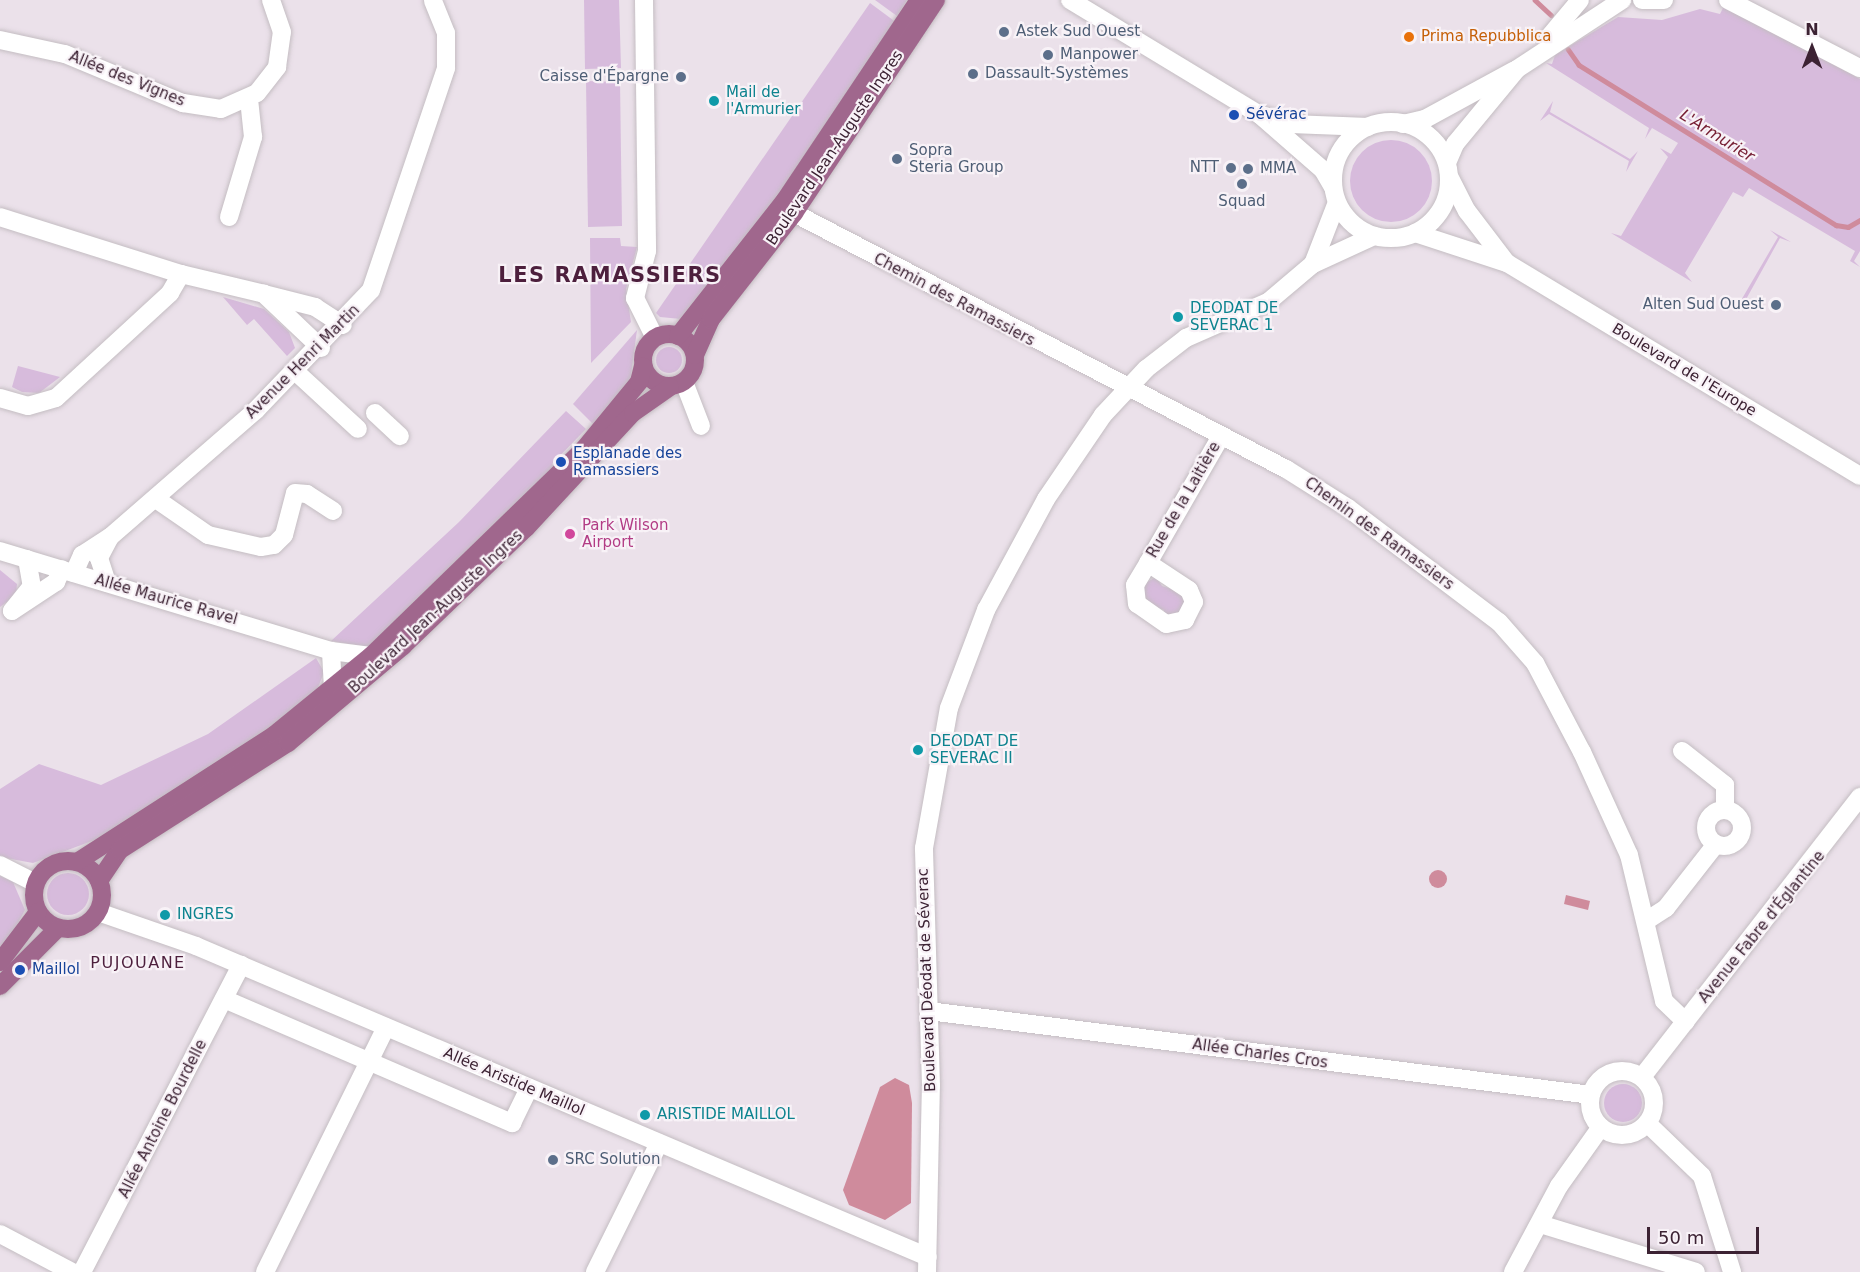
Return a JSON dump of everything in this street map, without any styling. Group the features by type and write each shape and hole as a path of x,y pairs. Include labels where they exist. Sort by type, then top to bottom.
{"main road":[{"name":"Boulevard Jean-Auguste Ingres","path":"678,336 785,200 919,0"},
{"name":"Boulevard Jean-Auguste Ingres","path":"695,355 711,319 794,213 936,0"},
{"path":"678,336 695,355 693,370 677,384 650,379 643,366 645,350 655,338 678,336"},
{"name":"Boulevard Jean-Auguste Ingres","path":"77,862 274,735 370,656 584,448 639,382 643,366"},
{"name":"Boulevard Jean-Auguste Ingres","path":"99,881 120,850 288,743 403,646 526,528 633,413 677,384"},
{"path":"0,962 38,912 35,883 57,862 77,862 99,881 98,912 81,927 58,928 38,912"},
{"path":"0,986 58,928"}],"street":[{"name":"Allée des Vignes","path":"0,40 65,54 192,106 221,109 249,99 268,82 280,57 282,32 271,0"},
{"name":"Avenue Henri Martin","path":"6,616 57,582 82,555 110,537 156,499 296,372 343,325 377,278 446,68 446,33 434,0"},
{"path":"644,0 647,251 635,298 655,338"},
{"path":"1070,0 1260,115 1323,170 1348,220 1374,236"},
{"path":"1537,52 1580,0"},
{"path":"1415,233 1441,210 1455,144 1517,69 1537,52 1622,0"},
{"path":"1642,0 1665,0"},
{"path":"1728,0 1774,19 1860,68"},
{"path":"1749,0 1774,19"},
{"path":"1260,115 1291,124 1368,127 1403,124 1425,119 1517,69"},
{"path":"229,217 253,137 249,99"},
{"name":"Boulevard de l'Europe","path":"1403,124 1427,135 1448,170 1467,211 1507,263"},
{"path":"1336,194 1341,151 1368,127"},
{"name":"Boulevard Déodat de Séverac","path":"1313,264 1336,194"},
{"name":"Chemin des Ramassiers","path":"794,213 1126,389 1221,436 1348,508 1499,622 1525,650 1582,752 1629,855 1664,1001 1686,1022"},
{"path":"0,217 181,274 315,307 343,325"},
{"name":"Boulevard de l'Europe","path":"1374,236 1415,233 1507,263 1860,476"},
{"name":"Boulevard Déodat de Séverac","path":"928,1265 928,1011 924,848 949,708 986,610 1019,545 1072,460 1126,389 1186,338 1268,302 1313,264 1374,236"},
{"path":"0,398 28,406 56,398 170,293 181,274"},
{"path":"264,294 321,348"},
{"path":"296,372 358,429"},
{"path":"677,384 701,426"},
{"path":"375,413 400,436"},
{"name":"Rue de la Laitière","path":"1148,563 1221,436"},
{"path":"156,499 208,535 261,547 274,545 284,535 295,493 307,494 333,511"},
{"name":"Avenue Henri Martin","path":"107,583 99,566 110,537"},
{"name":"Allée Maurice Ravel","path":"0,551 331,651 370,656"},
{"name":"Avenue Henri Martin","path":"6,616 32,586 27,559"},
{"path":"331,651 333,688"},
{"path":"1682,751 1725,785 1725,809"},
{"name":"Avenue Fabre d'Églantine","path":"1686,1022 1838,831 1860,797"},
{"path":"1725,809 1737,814 1742,832 1729,845 1716,844 1707,836 1706,823 1713,813 1725,809"},
{"name":"Avenue Fabre d'Églantine","path":"1838,831 1860,815"},
{"path":"1646,921 1666,908 1716,844"},
{"path":"0,865 35,883"},
{"name":"Allée Aristide Maillol","path":"98,912 242,965 658,1143 928,1265"},
{"name":"Allée Antoine Bourdelle","path":"82,1272 242,965"},
{"path":"224,999 512,1123 530,1088"},
{"name":"Allée Charles Cros","path":"928,1011 1591,1095"},
{"path":"1642,1077 1686,1022"},
{"path":"265,1272 386,1027"},
{"path":"1624,1071 1642,1077 1655,1104 1647,1123 1625,1135 1601,1127 1590,1107 1591,1095 1606,1075 1624,1071"},
{"path":"1647,1123 1702,1176 1732,1272"},
{"path":"1513,1272 1540,1224 1601,1127"},
{"path":"595,1272 658,1143"},
{"path":"1540,1224 1669,1266 1696,1272"},
{"path":"0,1234 72,1272"}],"shaded area":[{"path":"584,0 619,0 621,68 585,69"},
{"path":"875,0 907,0 897,16"},
{"path":"870,3 897,23 783,193 681,319 660,317 656,313"},
{"path":"1724,6 1860,79 1860,251 1854,261 1860,267 1850,261 1855,251 1749,188 1743,197 1733,192 1685,273 1692,282 1611,233 1621,236 1668,157 1660,148 1671,154 1678,143 1652,128 1645,139 1649,128 1546,63 1552,64 1555,55 1618,17 1662,20 1700,9 1720,14"},
{"path":"586,81 620,82 622,226 588,227"},
{"path":"1553,101 1550,112 1630,159 1638,151 1626,172 1629,161 1549,114 1540,121"},
{"path":"1391,140 1407,144 1420,152 1428,165 1432,181 1428,197 1420,210 1407,218 1391,222 1375,218 1362,210 1354,197 1350,181 1354,165 1362,152 1375,144"},
{"path":"1770,230 1791,242 1780,238 1739,312 1736,309 1778,237"},
{"path":"590,238 620,238 621,246 637,247 626,289 631,322 591,363"},
{"path":"223,297 264,309 289,332 295,348 287,356 254,319 247,325"},
{"path":"637,330 630,382 594,425 573,404"},
{"path":"669,347 678,351 682,360 678,369 669,373 660,369 656,360 660,351"},
{"path":"18,366 60,377 39,393 22,392 12,387"},
{"path":"566,411 586,429 552,464 556,468 368,647 331,641 459,522"},
{"path":"0,570 17,584 16,595 0,607"},
{"path":"1156,577 1162,586 1184,593 1186,611 1164,617 1164,610 1145,603 1142,585"},
{"path":"316,658 324,672 314,698 108,835 33,863 0,857 0,789 39,764 101,785 208,734"},
{"path":"1438,870 1444,873 1447,879 1444,885 1438,888 1432,885 1429,879 1432,873"},
{"path":"68,873 76,874 83,879 88,886 88,902 83,909 76,914 68,915 60,914 53,909 48,902 47,894 48,886 53,879 60,874"},
{"path":"0,876 13,882 25,910 0,956"},
{"path":"1566,895 1590,901 1588,910 1564,904"},
{"path":"895,1078 909,1085 912,1103 911,1203 885,1220 849,1205 843,1190 880,1087"},
{"path":"1623,1084 1630,1085 1636,1090 1641,1096 1641,1110 1636,1116 1630,1121 1623,1122 1616,1121 1610,1116 1605,1110 1604,1103 1605,1096 1610,1090 1616,1085"}],"waterway":[{"name":"L'Armurier","path":"1535,0 1551,15"},
{"name":"L'Armurier","path":"1568,49 1579,65 1836,225 1848,227 1860,220"}],"place":[{"name":"Astek Sud Ouest","path":"1004,32"},
{"name":"Prima Repubblica","path":"1409,37"},
{"name":"Manpower","path":"1048,55"},
{"name":"Dassault-Systèmes","path":"973,74"},
{"name":"Caisse d'Épargne","path":"681,77"},
{"name":"Mail de l'Armurier","path":"714,101"},
{"name":"Sévérac","path":"1234,115"},
{"name":"Sopra Steria Group","path":"897,159"},
{"name":"NTT","path":"1231,168"},
{"name":"MMA","path":"1248,169"},
{"name":"Squad","path":"1242,184"},
{"name":"Alten Sud Ouest","path":"1776,305"},
{"name":"DEODAT DE SEVERAC 1","path":"1178,317"},
{"name":"Esplanade des Ramassiers","path":"561,462"},
{"name":"Park Wilson Airport","path":"570,534"},
{"name":"DEODAT DE SEVERAC II","path":"918,750"},
{"name":"INGRES","path":"165,915"},
{"name":"Maillol","path":"20,970"},
{"name":"ARISTIDE MAILLOL","path":"645,1115"},
{"name":"SRC Solution","path":"553,1160"}],"district":[{"name":"LES RAMASSIERS","path":"610,275"},
{"name":"PUJOUANE","path":"138,963"}]}
